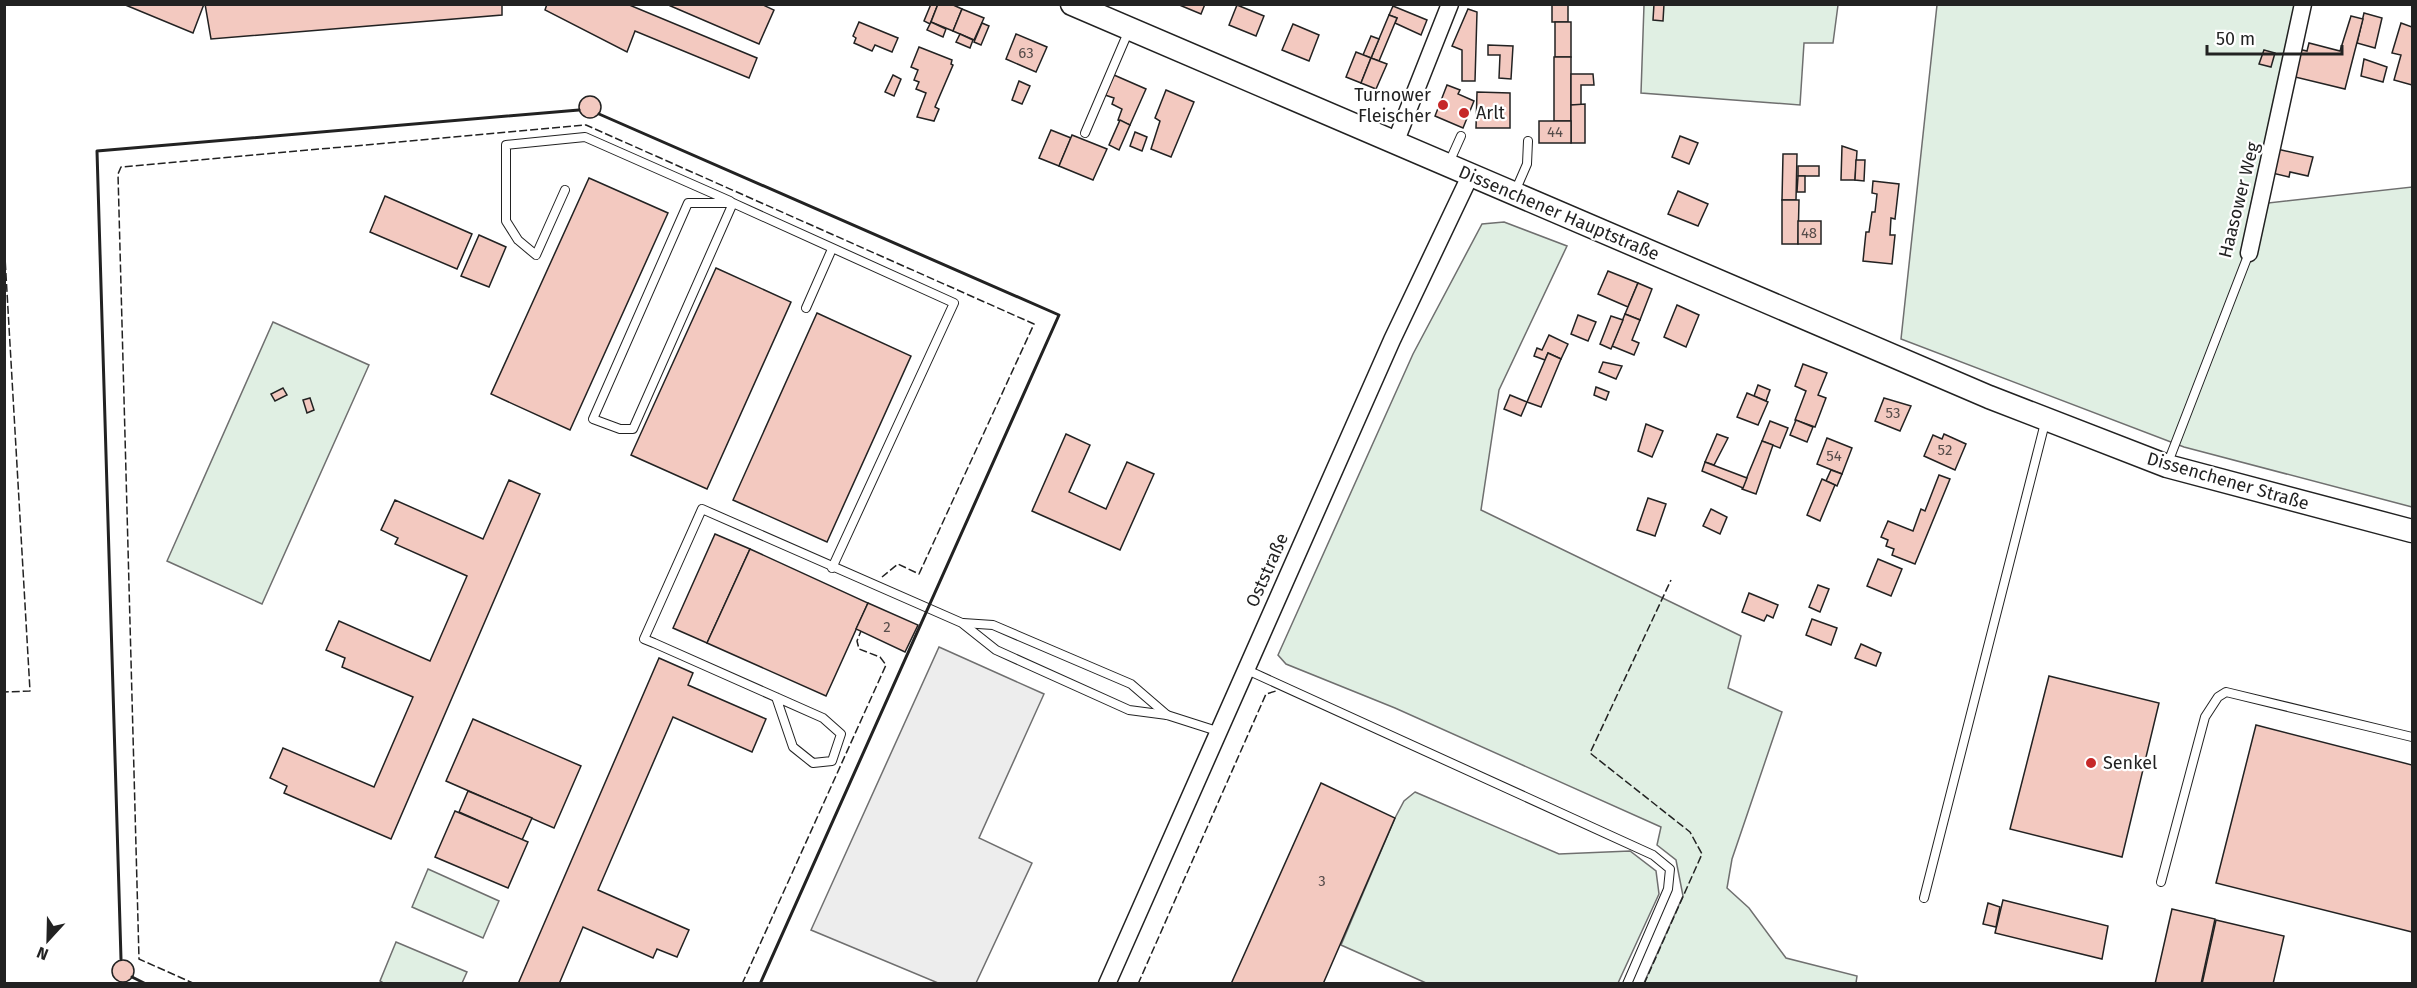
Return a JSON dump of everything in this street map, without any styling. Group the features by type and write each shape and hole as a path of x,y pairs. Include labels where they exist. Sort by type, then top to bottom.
{"main road":[{"name":"Dissenchener Hauptstraße","path":"1072,4 1470,176 2046,419"},
{"name":"Dissenchener Straße","path":"2046,419 2167,466 2412,531"}],"street":[{"path":"1395,143 1450,4"},
{"name":"Haasower Weg","path":"2249,253 2303,4"},
{"name":"Oststraße","path":"1107,984 1392,340 1470,176"}],"lane":[{"path":"1085,133 1130,29"},
{"path":"1448,166 1461,136"},
{"path":"565,190 536,255 518,240 506,221 506,145 585,137 954,303 832,568"},
{"path":"1514,194 1527,164 1528,141"},
{"path":"688,203 733,203 633,429 620,429 592,419 688,203"},
{"path":"806,308 832,249"},
{"name":"Haasower Weg","path":"2167,466 2249,253"},
{"path":"1924,898 2046,419"},
{"path":"776,698 793,747 813,763 832,761 841,734 823,718 644,639 702,509 832,568 962,623 996,650 1129,710 1167,715 1217,731"},
{"path":"962,623 993,625 1131,684 1167,715"},
{"path":"1245,669 1653,855 1670,869 1668,889 1627,984"},
{"path":"2161,882 2205,717 2218,697 2226,692 2412,737"}],"green space":[{"path":"1644,5 1838,5 1833,43 1804,43 1800,105 1641,93"},
{"path":"1937,5 2295,5 2251,205 2412,187 2412,507 2184,447 1901,339"},
{"path":"1504,222 1567,246 1499,390 1481,510 1741,636 1728,688 1782,712 1732,859 1727,888 1749,908 1786,958 1857,976 1856,983 1644,983 1683,896 1676,860 1657,845 1661,827 1395,708 1286,664 1278,655 1413,354 1482,224"},
{"path":"273,322 369,365 262,604 167,561"},
{"path":"1415,792 1559,854 1630,851 1656,871 1659,894 1618,983 1426,983 1341,945 1395,818 1404,801"},
{"path":"428,869 499,901 483,938 412,907"},
{"path":"396,942 467,972 462,983 385,984 380,981"}],"shaded area":[{"path":"939,647 1044,694 979,838 1032,863 976,983 938,983 811,930"}],"building":[{"path":"123,4 204,4 193,33"},
{"path":"205,4 502,4 502,15 211,39"},
{"path":"547,4 627,4 757,58 749,78 635,31 627,52 545,10"},
{"path":"666,4 761,4 774,10 759,44"},
{"path":"931,4 938,4 930,24 924,21"},
{"path":"938,4 951,4 962,9 953,31 931,22"},
{"path":"1177,4 1205,4 1201,14"},
{"path":"1552,4 1568,4 1568,22 1552,22"},
{"path":"1654,4 1664,4 1663,21 1653,20"},
{"path":"1237,5 1264,16 1256,36 1229,25"},
{"path":"1393,6 1427,20 1421,35 1395,23 1397,18 1389,15"},
{"path":"962,9 984,18 974,40 953,31"},
{"path":"1468,9 1477,12 1475,81 1462,81 1462,50 1452,46"},
{"path":"2364,13 2382,18 2375,48 2357,43"},
{"path":"1389,15 1397,18 1379,61 1371,58"},
{"path":"2351,16 2363,19 2345,89 2291,76 2298,49 2307,51 2309,43 2340,51"},
{"path":"859,22 898,38 892,52 875,45 872,51 854,43 856,38 853,36"},
{"path":"931,22 946,29 943,37 927,30"},
{"path":"1555,22 1571,22 1571,57 1555,57"},
{"path":"982,23 989,26 981,45 974,42"},
{"path":"2401,23 2412,27 2412,85 2394,80 2401,55 2392,53"},
{"path":"1293,24 1319,35 1309,61 1282,50"},
{"path":"960,34 973,40 970,48 956,42"},
{"path":"1016,34 1047,47 1036,72 1006,59"},
{"path":"1371,36 1379,39 1371,58 1363,55"},
{"path":"1488,45 1513,46 1511,79 1499,78 1500,55 1488,55"},
{"path":"919,47 952,60 953,65 935,107 939,109 934,121 917,117 926,93 916,89 919,82 914,80 918,70 911,67"},
{"path":"2264,50 2275,53 2271,67 2259,64"},
{"path":"1356,52 1371,58 1361,83 1346,77"},
{"path":"1554,57 1571,57 1571,121 1554,121"},
{"path":"1371,58 1387,64 1376,89 1361,83"},
{"path":"2364,59 2387,67 2383,82 2361,76"},
{"path":"1571,74 1593,74 1594,85 1581,85 1581,105 1571,105"},
{"path":"893,75 901,79 894,96 885,92"},
{"path":"1114,75 1146,89 1130,125 1118,120 1122,109 1112,104 1114,98 1105,95"},
{"path":"1019,81 1030,86 1022,104 1012,100"},
{"path":"1447,85 1460,90 1458,94 1474,101 1463,128 1435,116"},
{"path":"1166,90 1194,102 1171,157 1151,149 1160,121 1155,118"},
{"path":"1477,92 1510,93 1510,128 1476,128"},
{"path":"590,96 598,99 601,107 598,115 590,118 582,115 579,107 582,99"},
{"path":"1585,104 1585,143 1571,143 1571,105"},
{"path":"1120,120 1130,125 1119,150 1109,145"},
{"path":"1539,121 1571,121 1571,143 1539,143"},
{"path":"1051,130 1071,138 1059,166 1039,158"},
{"path":"1135,132 1147,137 1142,151 1130,146"},
{"path":"1072,135 1107,149 1093,180 1059,166"},
{"path":"1680,136 1698,143 1689,164 1672,157"},
{"path":"1842,146 1857,151 1855,180 1841,180"},
{"path":"2277,149 2313,157 2308,176 2290,172 2289,177 2272,173"},
{"path":"1783,154 1797,154 1796,200 1782,200"},
{"path":"1856,160 1865,160 1864,181 1855,180"},
{"path":"1798,166 1819,166 1819,176 1798,176"},
{"path":"1798,176 1805,176 1805,192 1797,192"},
{"path":"589,178 668,213 570,430 491,394"},
{"path":"1873,181 1899,184 1895,219 1891,218 1890,235 1895,235 1892,264 1863,261 1866,232 1869,232 1872,212 1875,212 1877,194 1872,193"},
{"path":"1678,191 1708,204 1698,226 1668,214"},
{"path":"385,196 472,234 457,269 370,232"},
{"path":"1782,200 1799,200 1798,244 1782,244"},
{"path":"1798,221 1821,221 1821,244 1798,244"},
{"path":"479,235 506,247 489,287 461,276"},
{"path":"716,268 791,302 707,489 631,455"},
{"path":"1608,271 1638,283 1628,307 1598,294"},
{"path":"1638,283 1652,289 1640,320 1625,314"},
{"path":"1677,305 1699,315 1686,347 1664,337"},
{"path":"817,313 911,356 827,542 733,500"},
{"path":"1625,314 1640,320 1632,340 1639,343 1634,355 1612,346"},
{"path":"1578,315 1596,322 1588,341 1571,334"},
{"path":"1611,316 1623,320 1611,349 1600,344"},
{"path":"1549,335 1568,344 1561,359 1548,353 1545,360 1534,356 1537,348 1542,350"},
{"path":"1548,353 1561,359 1541,407 1527,402"},
{"path":"1603,362 1622,366 1616,379 1599,372"},
{"path":"1803,364 1827,373 1818,395 1826,398 1815,427 1795,420 1806,391 1795,386"},
{"path":"1758,385 1770,390 1766,401 1754,396"},
{"path":"1596,387 1609,392 1606,400 1594,395"},
{"path":"283,388 287,395 275,401 271,394"},
{"path":"1747,393 1768,402 1758,425 1737,417"},
{"path":"1510,395 1527,402 1521,416 1504,409"},
{"path":"310,398 314,410 307,413 303,400"},
{"path":"1884,398 1911,406 1900,431 1875,421"},
{"path":"1796,420 1813,427 1807,442 1790,435"},
{"path":"1770,421 1788,428 1780,448 1762,441"},
{"path":"1646,424 1663,431 1652,457 1638,451"},
{"path":"1066,434 1090,445 1069,492 1106,509 1127,462 1154,474 1120,550 1032,511"},
{"path":"1717,434 1728,438 1714,465 1705,462"},
{"path":"1944,434 1966,444 1955,470 1924,456 1933,435 1942,439"},
{"path":"1827,438 1852,448 1842,474 1817,464"},
{"path":"1762,441 1773,445 1756,494 1742,489"},
{"path":"1705,462 1747,478 1743,488 1702,471"},
{"path":"1831,470 1842,474 1837,486 1826,481"},
{"path":"1939,475 1950,479 1915,564 1892,555 1894,549 1886,546 1888,540 1881,537 1888,521 1913,531 1921,509 1925,511"},
{"path":"1822,479 1835,485 1820,521 1807,515"},
{"path":"509,480 540,494 391,839 284,793 287,786 270,778 283,748 374,787 413,697 342,667 345,658 326,650 339,621 430,661 467,576 395,544 398,538 381,530 395,500 483,539"},
{"path":"1648,498 1666,504 1655,536 1637,530"},
{"path":"1711,509 1727,517 1720,534 1703,526"},
{"path":"715,534 750,549 707,643 673,628"},
{"path":"750,549 868,603 826,696 707,643"},
{"path":"1878,559 1902,569 1891,596 1867,586"},
{"path":"1818,585 1829,589 1820,612 1809,607"},
{"path":"1749,593 1778,605 1773,618 1767,615 1764,621 1742,612"},
{"path":"868,603 918,625 905,652 856,629"},
{"path":"1812,619 1837,628 1831,645 1806,635"},
{"path":"1861,644 1881,653 1876,666 1855,658"},
{"path":"659,658 693,673 688,685 766,719 752,752 673,717 598,890 689,930 677,957 657,949 653,958 583,927 559,984 518,984"},
{"path":"2049,676 2159,703 2122,857 2010,829"},
{"path":"473,719 581,766 554,828 446,781"},
{"path":"2256,725 2412,765 2412,932 2216,883"},
{"path":"1321,783 1395,818 1323,984 1231,984"},
{"path":"468,791 532,818 522,840 459,812"},
{"path":"455,811 528,842 508,888 435,857"},
{"path":"2003,900 2108,926 2102,959 1995,933"},
{"path":"1988,903 2000,907 1996,927 1983,924"},
{"path":"2172,909 2215,919 2201,984 2155,984"},
{"path":"2216,920 2284,936 2273,984 2202,984"},
{"path":"123,960 131,963 134,971 131,979 123,982 115,979 112,971 115,963"}],"fence":[{"path":"195,984 139,959 118,174 121,167 586,125 1034,324 919,574 898,564 882,577"},
{"path":"4,240 30,691 4,692"},
{"path":"1644,984 1702,854 1690,832 1590,753 1671,580"},
{"path":"742,984 886,665 880,657 859,649 857,641 861,631"},
{"path":"1138,984 1266,694 1276,691"}],"wall":[{"path":"121,959 97,151 579,110"},
{"path":"599,114 1059,315 760,984"},
{"path":"132,977 146,984"}],"place":[{"name":"Turnower Fleischer","path":"1443,105"},
{"name":"Arlt","path":"1464,113"},
{"name":"Senkel","path":"2091,763"}]}
